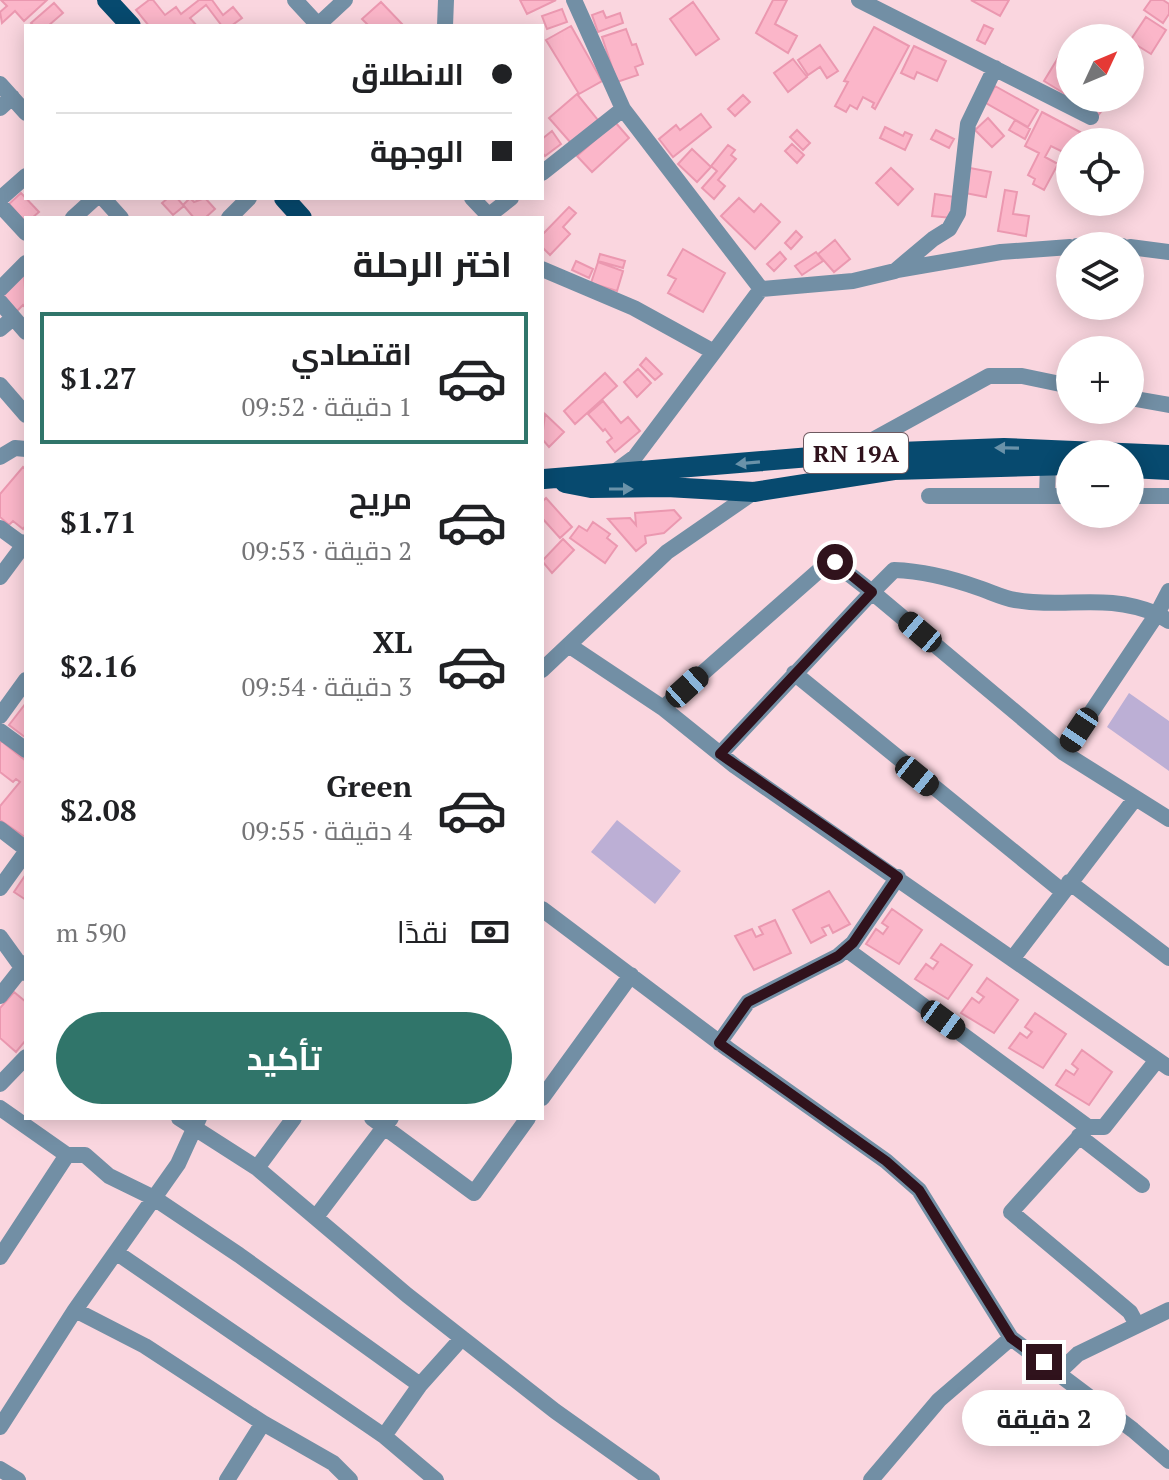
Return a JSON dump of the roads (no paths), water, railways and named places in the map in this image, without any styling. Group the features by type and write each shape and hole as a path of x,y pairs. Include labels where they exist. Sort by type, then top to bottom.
{"main road":[{"path":"107,0 129,24"},
{"path":"286,200 300,216"},
{"name":"RN 19A","path":"544,479 847,454 1004,448 1169,455"},
{"name":"RN 19A","path":"544,479 591,488 667,487 754,492 894,470 1056,464"},
{"path":"1144,469 1169,470"}],"street":[{"path":"295,0 317,24"},
{"path":"319,24 345,0"},
{"path":"445,24 446,0"},
{"path":"574,0 623,109 761,289"},
{"path":"859,0 1091,117"},
{"path":"895,271 949,229 958,213 968,124 995,68"},
{"path":"0,84 6,103 24,112"},
{"path":"544,171 623,109"},
{"path":"0,199 24,178"},
{"path":"75,216 93,200"},
{"path":"105,200 119,216"},
{"path":"231,216 247,200"},
{"path":"474,200 489,216"},
{"path":"491,216 509,200"},
{"path":"0,205 24,231"},
{"path":"616,471 635,457 761,289 853,281 1001,252 1056,248"},
{"path":"1144,249 1169,252"},
{"path":"0,289 24,265"},
{"path":"544,270 634,308 714,352"},
{"path":"0,302 6,323"},
{"path":"847,454 956,391 989,376 1022,376 1056,383"},
{"path":"0,385 24,413"},
{"path":"1144,401 1169,405"},
{"path":"0,457 15,448 24,449"},
{"path":"1047,496 1048,464"},
{"path":"544,668 667,552 754,492"},
{"path":"929,496 1056,496"},
{"path":"1144,496 1169,496"},
{"path":"0,528 24,544"},
{"path":"0,577 24,546"},
{"path":"663,708 831,560 1064,753 1134,800 1169,819"},
{"path":"720,754 894,570 945,576 1015,600 1103,600 1141,607 1163,617"},
{"path":"1064,753 1163,617 1169,591"},
{"path":"570,646 663,708 720,754 1163,1064 1104,1127 1083,1132 1011,1212 1130,1312 1137,1325"},
{"path":"794,673 1066,886 1169,958"},
{"path":"0,716 24,683"},
{"path":"0,731 24,749"},
{"path":"1013,958 1134,800"},
{"path":"0,829 24,848"},
{"path":"0,888 24,853"},
{"path":"719,1043 748,1002 846,949 898,877"},
{"path":"544,914 886,1161 919,1190 1011,1338 1169,1461"},
{"path":"0,937 24,967"},
{"path":"846,949 1083,1132 1142,1185"},
{"path":"0,996 24,969"},
{"path":"544,1095 631,975"},
{"path":"0,1084 24,1059"},
{"path":"0,1108 67,1155 85,1155 109,1176 154,1198 420,1385"},
{"path":"257,1168 293,1120"},
{"path":"316,1217 383,1121 474,1193 527,1120"},
{"path":"0,1427 75,1310 178,1164 197,1124 257,1168 555,1411 652,1480"},
{"path":"0,1257 67,1155"},
{"path":"117,1253 384,1436 436,1480"},
{"path":"75,1310 145,1346 263,1423 333,1463 350,1480"},
{"path":"1058,1373 1078,1354 1169,1310"},
{"path":"384,1436 420,1385 462,1338"},
{"path":"871,1480 939,1400 1011,1338"},
{"path":"227,1480 263,1423"},
{"path":"0,1469 18,1480"}]}
